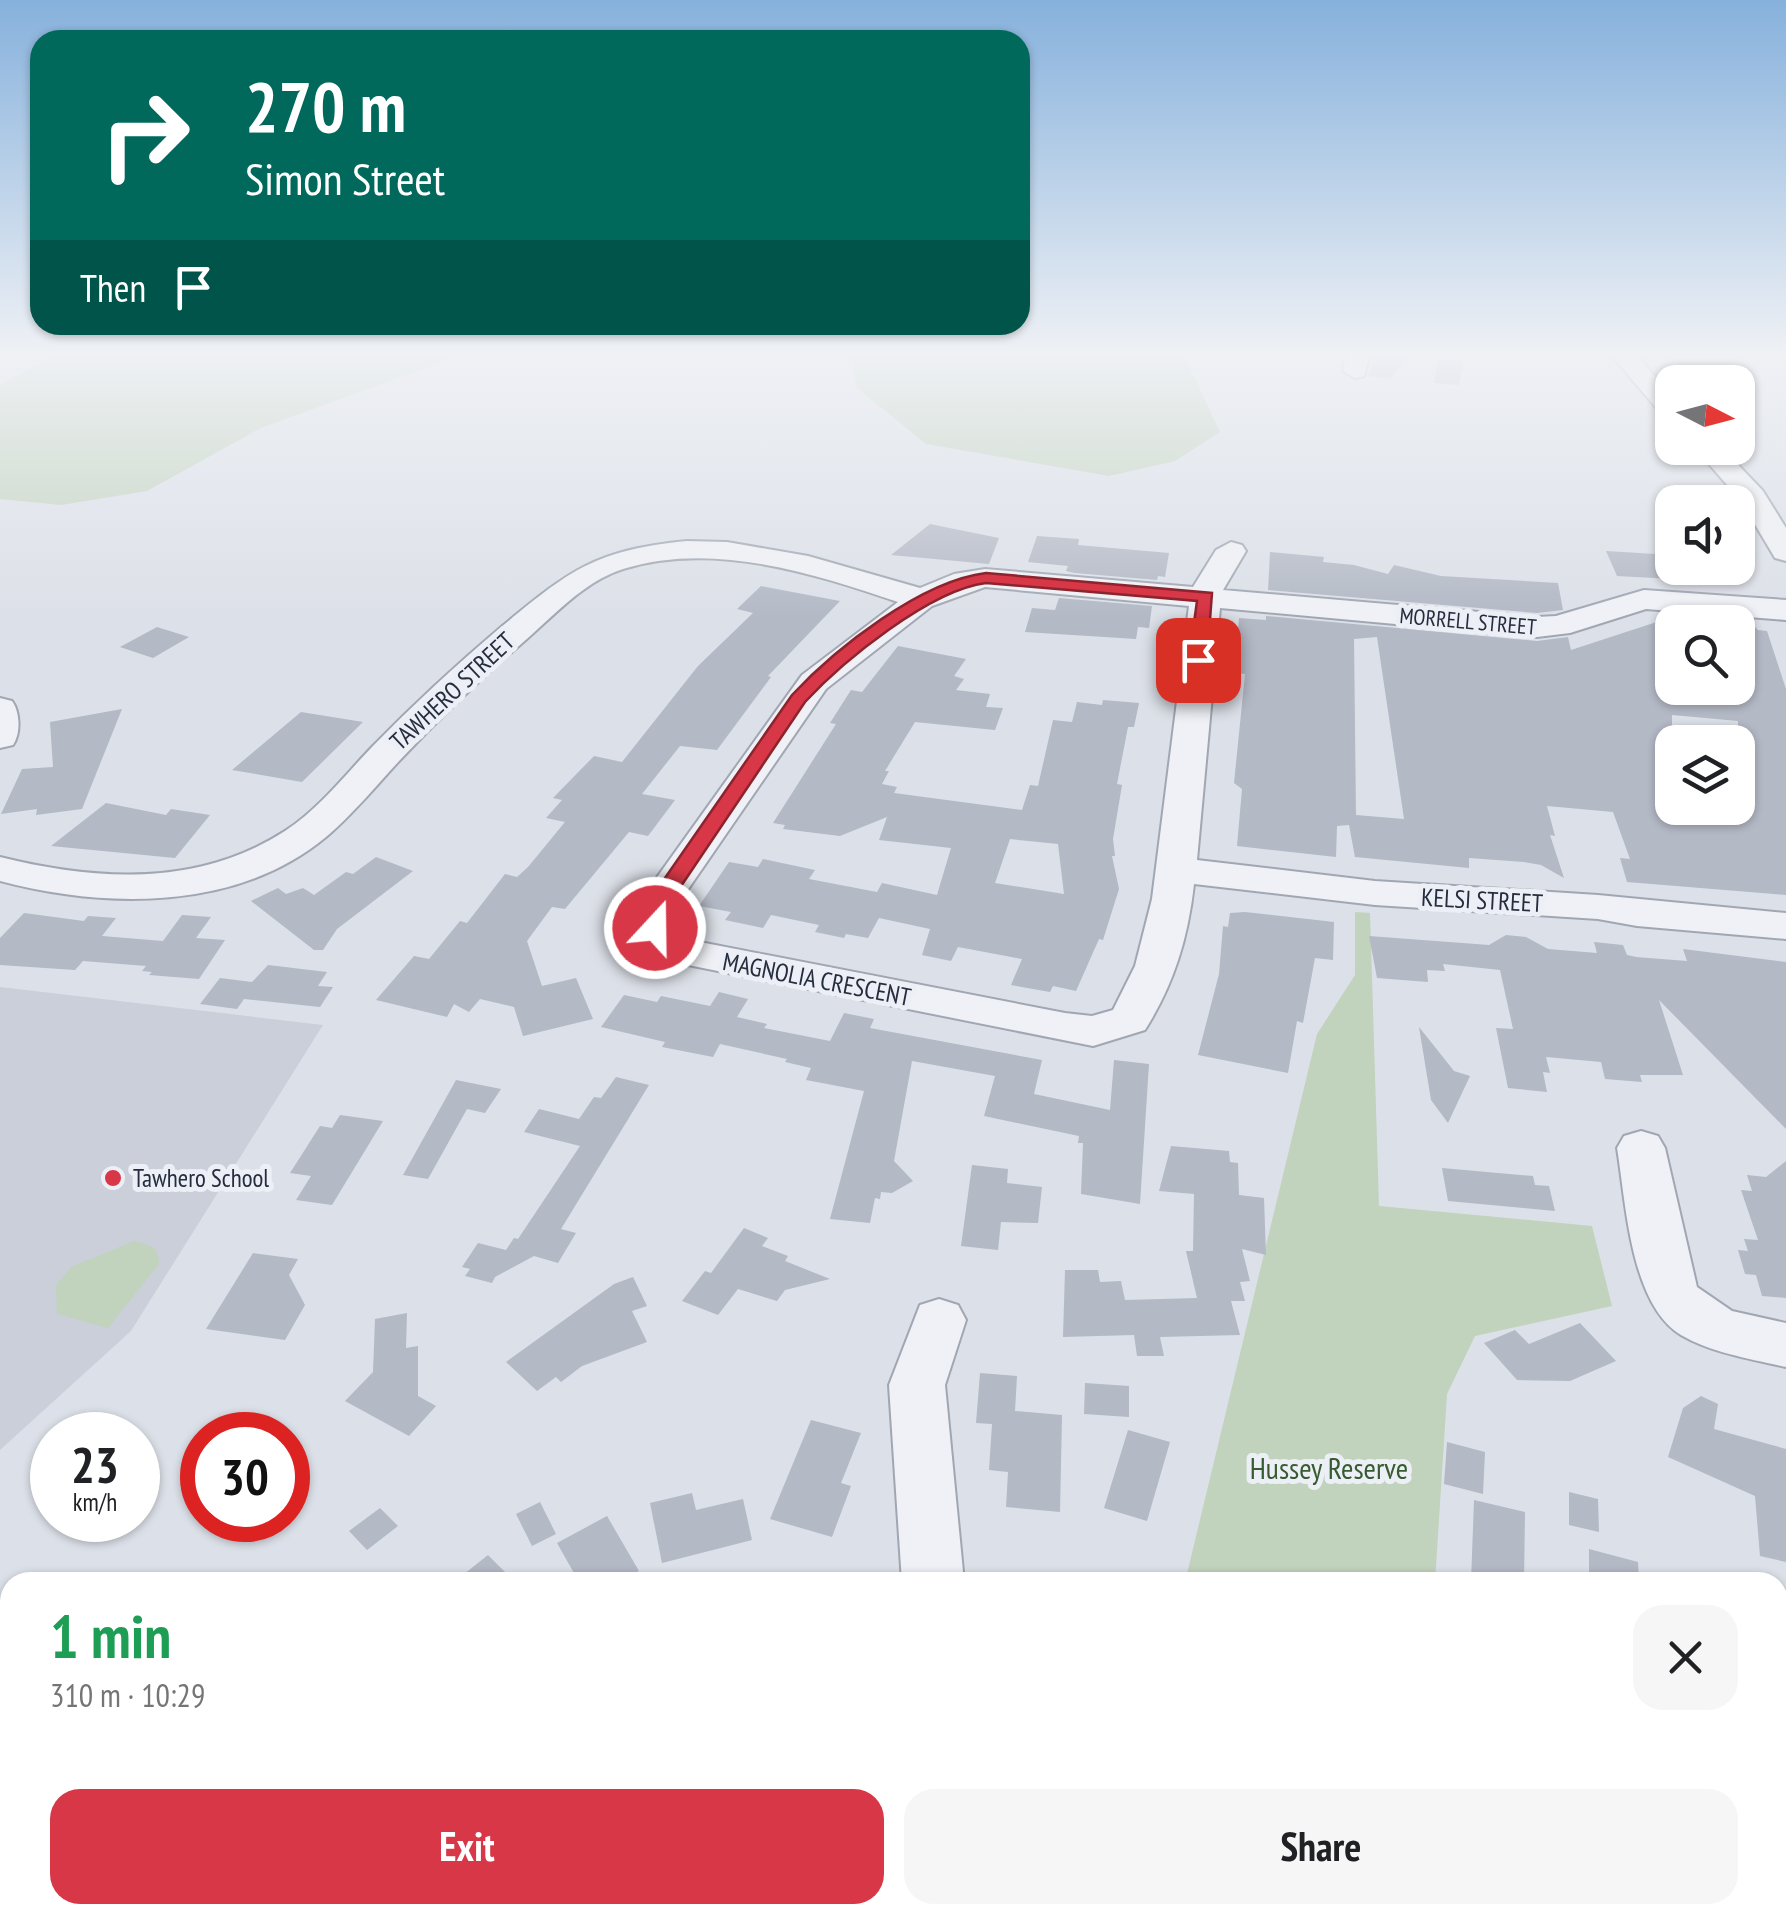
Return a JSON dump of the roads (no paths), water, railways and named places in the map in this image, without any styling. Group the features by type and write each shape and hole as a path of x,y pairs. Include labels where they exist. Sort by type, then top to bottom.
{"street":[{"path":"1724,465 1753,497 1786,552"},
{"name":"TAWHERO STREET","path":"0,870 28,878 81,884 164,886 216,876 268,857 326,817 458,679 578,580 612,563 673,550 726,551 874,584 921,600"},
{"path":"1177,870 1206,597 1210,578 1231,551"},
{"name":"MAGNOLIA CRESCENT","path":"1177,870 1173,902 1140,1006 1128,1020 1093,1031 688,954 660,938 654,914 798,699 814,682 921,600 964,580 986,578 1206,597"},
{"name":"MORRELL STREET","path":"1206,597 1546,628 1644,600 1786,610"},
{"path":"0,708 0,737"},
{"name":"KELSI STREET","path":"1177,870 1446,900 1546,902 1786,926"},
{"path":"1640,1148 1678,1300 1700,1320 1732,1333 1786,1345"},
{"path":"932,1572 917,1385 940,1320"}],"place":[{"name":"Tawhero School","path":"113,1178"}],"park label":[{"name":"Hussey Reserve","path":"1329,1469"}]}
